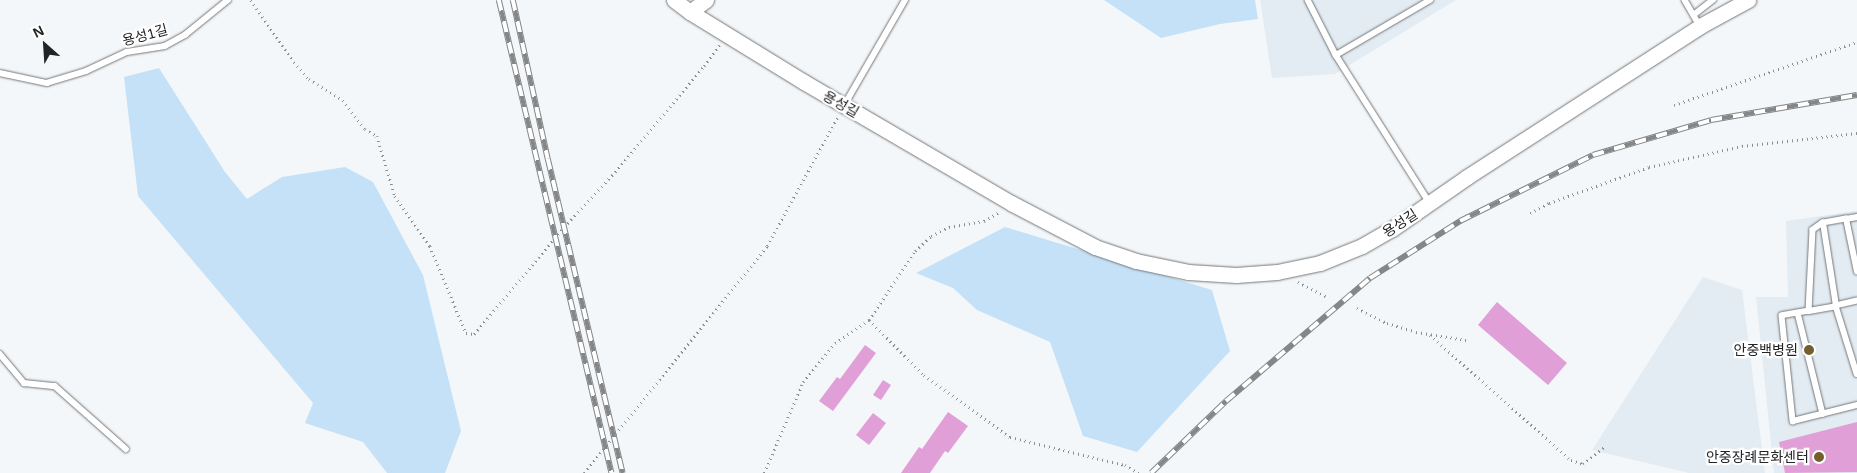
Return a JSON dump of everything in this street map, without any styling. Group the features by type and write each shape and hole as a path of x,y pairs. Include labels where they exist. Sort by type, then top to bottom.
{"street":[{"name":"용성길","path":"674,0 726,34 1011,203 1095,247 1136,261 1188,272 1236,275 1277,272 1320,263 1362,246 1430,203 1697,20 1748,0"},
{"path":"690,12 706,0"}],"lane":[{"name":"용성1길","path":"0,73 47,83 86,71 127,52 165,46 185,35 228,0"},
{"path":"844,105 904,0"},
{"path":"1308,0 1336,55 1430,203"},
{"path":"1336,55 1430,0"},
{"path":"1685,0 1697,20 1712,0"},
{"path":"1809,311 1813,230 1823,223 1857,217"},
{"path":"1846,219 1857,272"},
{"path":"1823,223 1836,306 1857,374"},
{"path":"1857,301 1782,316 1793,421 1857,405"},
{"path":"1798,313 1823,414"},
{"path":"0,354 24,383 55,386 126,449"}],"path":[{"path":"251,0 294,62 309,79 343,100 365,129 377,136 395,196 430,246 466,333 474,334 698,74 726,34"},
{"path":"1674,105 1857,42"},
{"path":"584,473 767,246 844,105"},
{"path":"1530,213 1549,203 1649,167 1742,146 1857,133"},
{"path":"764,473 803,382 835,343 869,320 916,250 931,236 949,226 984,221 1011,203"},
{"path":"1277,272 1326,296"},
{"path":"1357,308 1387,323 1430,335 1466,340"},
{"path":"869,320 924,375 1010,437 1125,465 1138,473"},
{"path":"1430,335 1571,460 1583,464 1604,447"}],"shaded area":[{"path":"1104,0 1255,0 1258,19 1220,24 1161,38"},
{"path":"1260,0 1456,0 1335,74 1272,78"},
{"path":"159,68 225,172 247,199 282,177 345,167 373,182 423,275 461,431 445,473 387,473 363,442 305,423 313,403 138,196 124,77"},
{"name":"안중백병원","path":"1857,211 1857,473 1774,473 1756,297 1788,297 1786,221"},
{"path":"1005,227 1212,290 1230,351 1137,452 1083,436 1050,342 977,310 953,288 916,273"},
{"path":"1703,277 1742,290 1765,473 1689,473 1592,450"}],"building":[{"path":"1497,302 1567,363 1548,385 1478,325"},
{"path":"865,345 876,353 833,411 819,401 837,377 840,379"},
{"path":"883,380 891,385 881,400 873,395"},
{"path":"948,412 968,426 948,453 945,451 930,473 901,473 919,447 922,449"},
{"path":"873,413 886,423 869,445 856,435"},
{"name":"안중장례문화센터","path":"1857,422 1857,472 1785,473 1779,442"}],"railway":[{"path":"499,0 612,473"},
{"path":"513,0 548,159 623,473"},
{"path":"1151,473 1226,401 1370,278 1460,221 1593,155 1711,120 1857,95"}],"place":[{"name":"안중백병원","path":"1809,350"},
{"name":"안중장례문화센터","path":"1819,457"}]}
